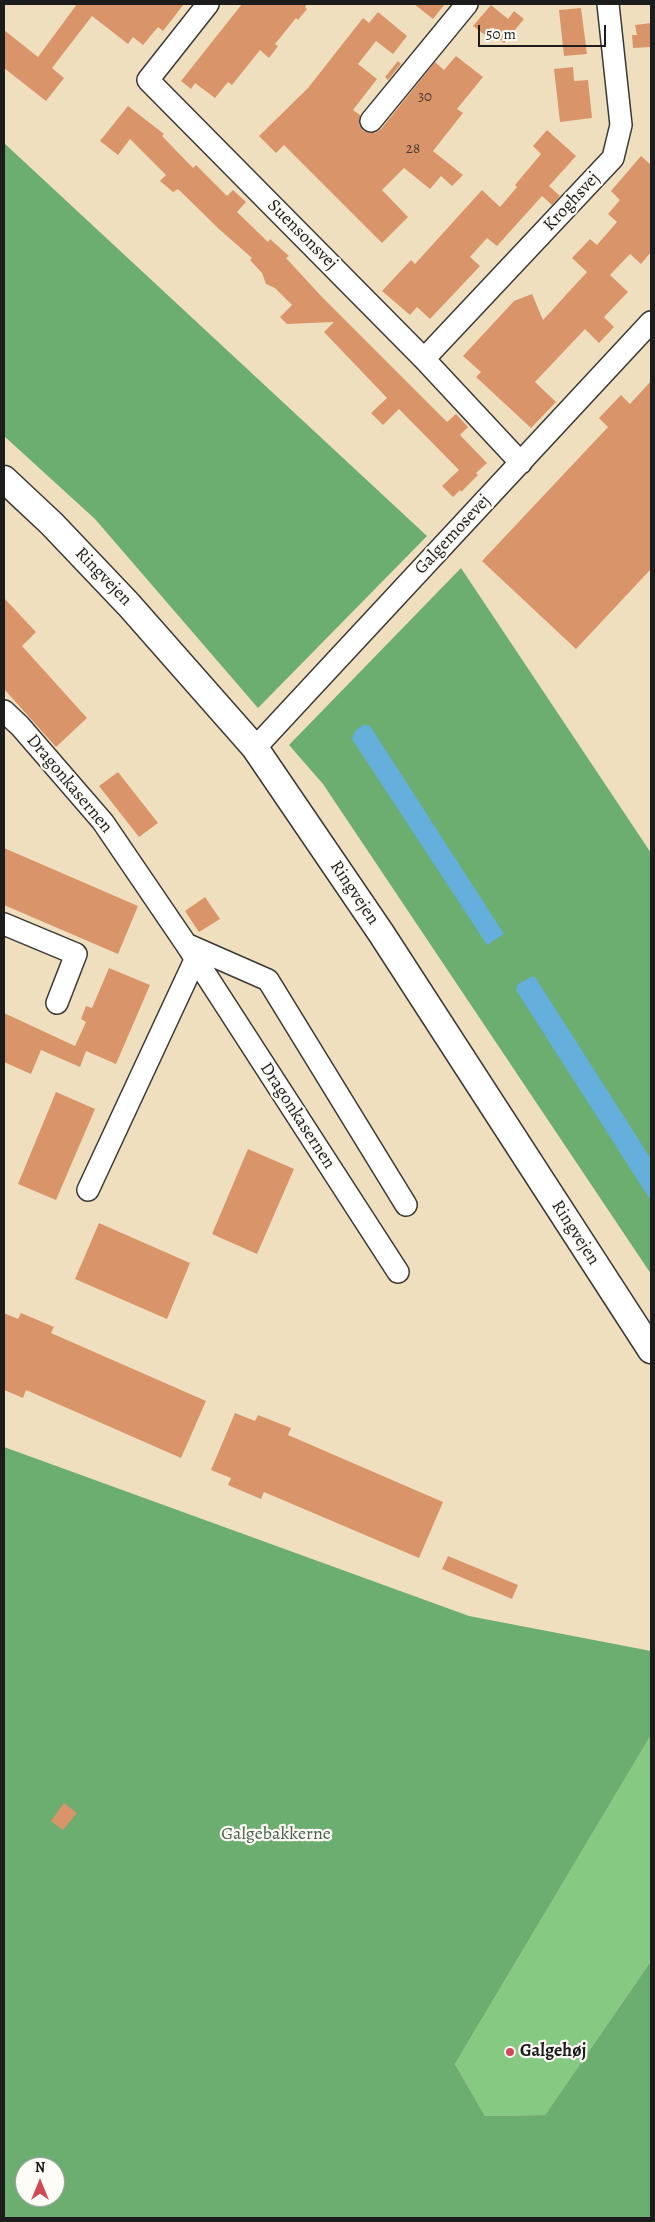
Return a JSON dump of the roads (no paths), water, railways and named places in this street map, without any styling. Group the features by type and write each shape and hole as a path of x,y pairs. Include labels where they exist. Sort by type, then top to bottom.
{"main road":[{"name":"Ringvejen","path":"4,479 52,524 130,605 255,748 381,933 651,1350"}],"street":[{"name":"Suensonsvej","path":"208,4 148,80 424,359 520,463"},
{"path":"371,121 467,4"},
{"name":"Kroghsvej","path":"424,359 613,158 621,125 608,4"},
{"name":"Galgemosevej","path":"255,748 651,322"},
{"name":"Dragonkasernen","path":"4,711 20,726 103,822 191,952 398,1272"},
{"path":"4,924 76,954 57,1003"},
{"path":"88,1190 191,952 268,980 406,1205"}],"water":[{"path":"363,725 370,726 504,934 487,945 352,739 355,731"},
{"path":"531,977 535,977 651,1159 651,1201 516,990 518,984"}],"place":[{"name":"Galgehøj","path":"510,2052"}],"park label":[{"name":"Galgebakkerne","path":"276,1835"}]}
